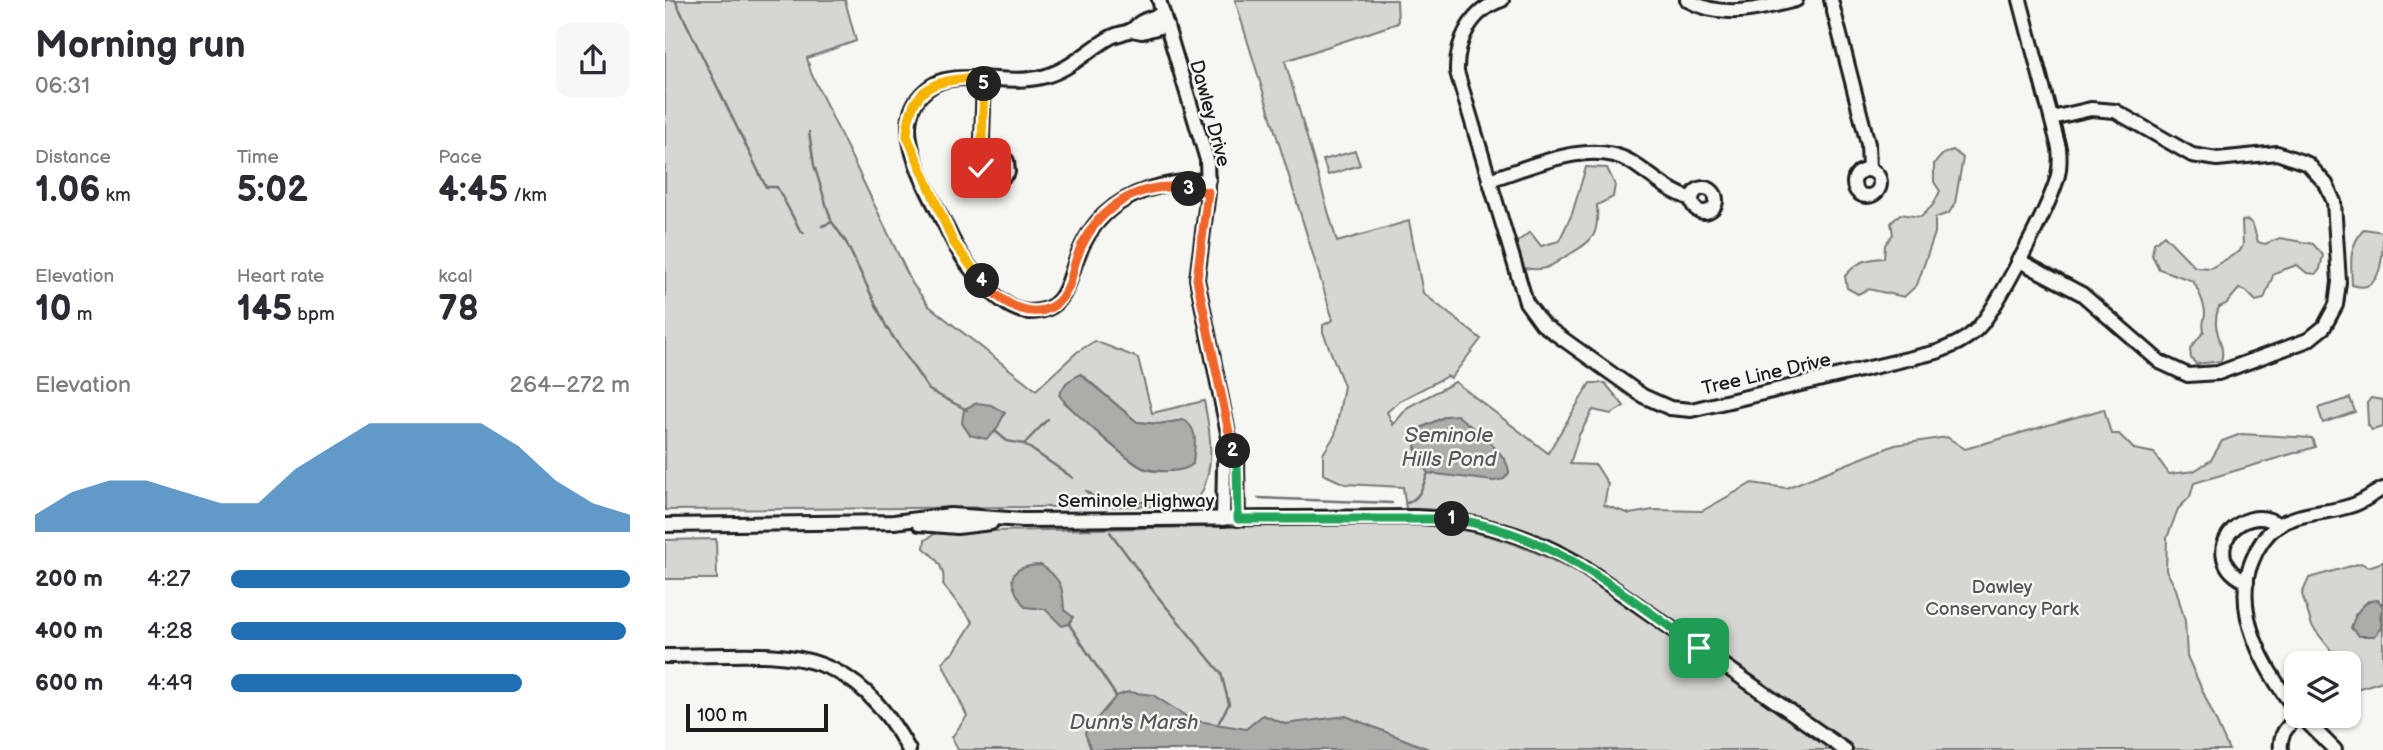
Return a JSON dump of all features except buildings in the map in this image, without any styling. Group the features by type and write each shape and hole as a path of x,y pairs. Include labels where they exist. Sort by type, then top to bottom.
{"street":[{"name":"Dawley Drive","path":"1159,0 1203,142 1208,186 1197,279 1230,443 1237,461 1238,519"},
{"path":"1687,0 1712,10 1730,12 1751,11 1797,0"},
{"path":"1831,0 1868,144 1868,170"},
{"name":"Tree Line Drive","path":"1496,1 1468,27 1456,61 1459,85 1523,294 1537,318 1555,334 1643,396 1679,409 1714,406 1952,346 1980,326 2018,260 2059,173 2059,148 2020,0"},
{"path":"1165,20 1142,32 1132,30 1110,38 1053,74 1026,79 955,78 934,84 912,107 907,136 953,242 984,284 1020,311 1038,311 1058,302 1068,288 1082,245 1105,214 1138,192 1169,185 1208,186"},
{"path":"982,148 984,78"},
{"path":"2018,260 2082,294 2160,362 2188,375 2218,373 2308,341 2324,327 2336,305 2339,282 2334,202 2326,184 2308,164 2277,153 2217,159 2192,155 2115,111 2091,109 2052,118"},
{"path":"1489,180 1570,155 1597,151 1618,156 1679,195 1692,199"},
{"name":"Dawley Drive","path":"1223,519 1224,464 1230,443"},
{"path":"2284,690 2254,639 2245,610 2247,582 2257,550 2269,533 2279,525 2308,514 2351,506 2383,489"},
{"path":"2247,582 2230,573 2224,563 2223,552 2233,530 2255,517 2267,518 2279,525"},
{"name":"Seminole Highway","path":"665,525 894,522 957,527 1023,520 1444,518 1473,522 1524,537 1578,563 1845,750"},
{"path":"665,656 781,656 825,665 865,689 892,720 909,750"},
{"path":"2281,750 2280,739 2286,728"},
{"path":"2312,728 2335,750"}],"green space":[{"path":"665,0 845,0 856,41 807,58 811,73 912,283 929,306 1036,390 1077,352 1095,341 1138,358 1152,413 1204,401 1210,439 1210,464 1198,500 1166,506 665,510","holes":["1081,374 1137,422 1159,424 1184,420 1193,450 1193,464 1169,471 1145,469 1116,449 1064,402"]},
{"name":"Dawley Conservancy Park","path":"1235,0 1397,0 1398,23 1285,61 1337,242 1409,221 1423,293 1481,339 1451,378 1447,376 1401,400 1387,412 1393,425 1408,407 1455,382 1548,453 1590,383 1605,383 1624,406 1611,414 1593,410 1579,435 1570,464 1596,465 1608,484 1604,505 1630,514 1653,510 1702,511 1752,483 1786,488 1895,445 1947,437 1965,449 2104,409 2111,434 2119,434 2134,449 2154,453 2169,474 2194,471 2211,460 2222,441 2241,434 2312,438 2315,447 2194,483 2190,497 2178,509 2167,538 2166,570 2176,589 2185,621 2187,656 2229,750 958,750 952,737 967,716 942,662 954,652 973,622 943,585 943,573 939,564 924,548 925,540 938,532 1414,523 1455,528 1493,537 1530,550 1567,568 1576,555 1537,534 1494,521 1406,509 1403,487 1345,484 1323,474 1323,454 1335,435 1344,386 1323,332 1323,325 1333,320","holes":["1446,416 1460,476 1428,473 1415,448 1417,430"]},
{"path":"1953,150 1963,158 1955,203 1949,213 1935,218 1935,233 1917,285 1904,297 1868,289 1858,294 1847,288 1845,276 1853,267 1866,260 1884,258 1885,245 1893,234 1891,223 1900,214 1921,217 1933,205 1940,191 1934,182 1934,164 1943,154"},
{"path":"1355,151 1360,165 1328,175 1323,160"},
{"path":"1586,167 1607,168 1615,185 1613,197 1597,205 1597,223 1593,236 1585,245 1549,267 1524,268 1516,243 1530,232 1541,246 1559,241 1572,214"},
{"path":"2248,220 2253,225 2258,242 2265,244 2280,238 2313,244 2323,255 2320,269 2316,274 2307,273 2297,265 2274,273 2264,299 2256,301 2246,291 2239,289 2226,304 2219,307 2216,315 2222,349 2221,361 2196,364 2191,358 2190,349 2204,331 2203,301 2193,281 2159,269 2152,255 2154,243 2164,235 2195,267 2211,268 2240,251 2243,245 2242,221"},
{"path":"2364,229 2383,232 2383,241 2381,261 2375,279 2362,287 2352,285 2351,262 2355,242"},
{"path":"2350,398 2355,412 2323,423 2318,408"},
{"path":"2371,398 2383,400 2383,427 2372,430 2368,425 2367,403"},
{"path":"716,539 717,579 665,579 665,540"},
{"path":"2383,562 2383,607 2382,603 2368,601 2355,615 2383,623 2383,681 2361,688 2361,651 2332,651 2312,626 2302,594 2309,578 2361,563 2368,567"}],"water":[{"path":"1080,374 1137,422 1159,424 1184,420 1194,434 1193,464 1177,470 1146,469 1115,447 1059,395 1066,383"},
{"path":"977,403 991,405 1005,413 995,432 986,439 970,435 962,423 964,409"},
{"name":"Seminole Hills Pond","path":"1457,415 1489,441 1503,457 1509,473 1504,479 1494,481 1428,473 1424,468 1416,447 1417,430 1446,416"},
{"path":"1041,565 1060,584 1064,610 1073,617 1069,624 1062,626 1045,609 1025,607 1015,590 1015,572 1021,568"},
{"path":"2378,600 2383,607 2380,616 2382,628 2375,636 2359,636 2351,628 2355,618 2364,605"},
{"name":"Dunn's Marsh","path":"1128,692 1153,695 1192,720 1246,729 1263,715 1285,724 1346,716 1431,750 1091,750 1085,733 1116,696"}],"waterway":[{"path":"675,0 766,187 777,187 804,233"},
{"path":"809,132 814,165 831,220"},
{"path":"822,226 832,222 846,242 887,328 929,390 967,410"},
{"path":"1024,444 1048,419"},
{"path":"995,431 1007,441 1024,444 1073,478"},
{"path":"1407,503 1418,494 1428,473"},
{"path":"1086,491 1103,505 1200,498"},
{"path":"1258,498 1392,503"},
{"path":"1110,532 1154,592 1221,673 1229,704 1219,722"},
{"path":"1069,624 1116,696"}],"route":[{"path":"981,168 984,78 955,78 934,84 912,107 907,136 911,150 961,254 998,298 1020,311 1029,312 1048,307 1063,296 1076,259 1092,228 1119,203 1138,192 1169,185 1208,192 1199,244 1197,279 1230,443 1237,461 1238,519 1394,517 1444,518 1473,522 1536,541 1578,563 1699,648"}]}
